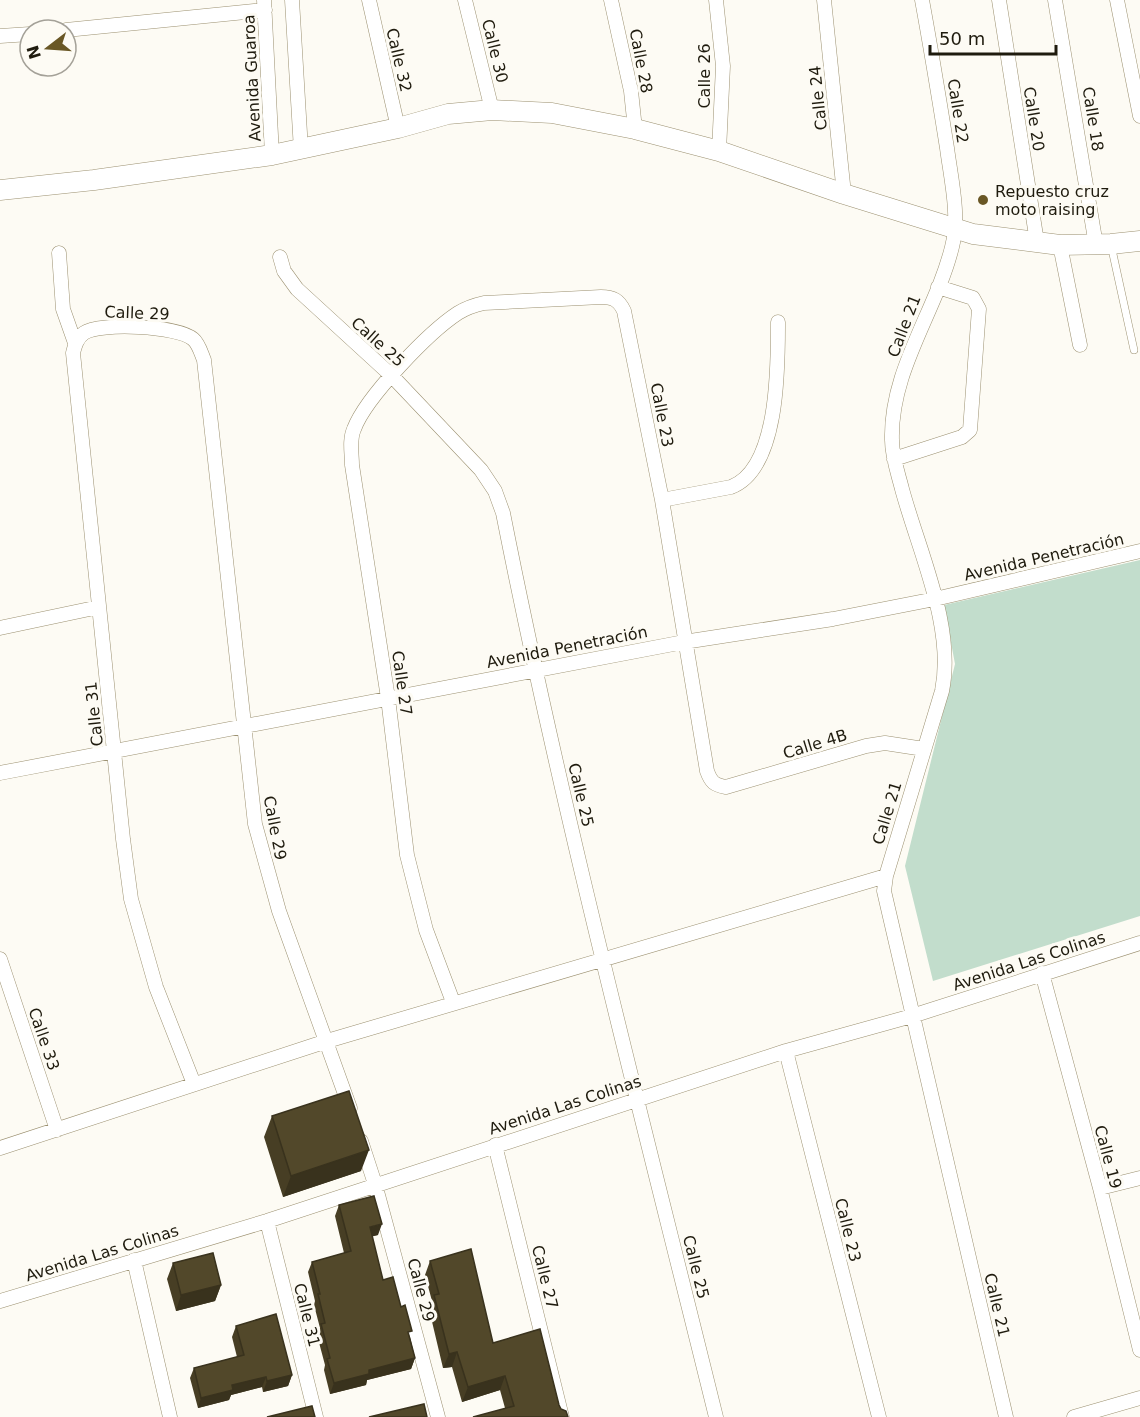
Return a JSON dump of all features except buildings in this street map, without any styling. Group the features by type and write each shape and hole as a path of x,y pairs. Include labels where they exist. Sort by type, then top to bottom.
{"main road":[{"path":"0,190 94,180 272,155 398,128 448,114 492,110 552,113 635,129 719,151 844,194 973,234 1060,245 1140,241"}],"street":[{"path":"292,0 302,150"},
{"name":"Calle 32","path":"369,0 398,128"},
{"name":"Calle 30","path":"465,0 492,110"},
{"name":"Calle 28","path":"611,0 631,91 635,129"},
{"name":"Calle 26","path":"716,0 723,66 719,151"},
{"name":"Calle 24","path":"824,0 844,194"},
{"name":"Calle 22","path":"922,0 949,165 955,227"},
{"name":"Calle 20","path":"999,0 1037,242"},
{"name":"Calle 18","path":"1055,0 1104,244"},
{"path":"1117,0 1140,116"},
{"path":"78,28 265,5"},
{"name":"Avenida Guaroa","path":"265,5 272,155"},
{"path":"0,36 18,35"},
{"name":"Calle 21","path":"955,227 953,244 938,287 909,355 891,426 894,459 944,636 945,672 942,691 885,876 884,891 1006,1417"},
{"path":"1060,245 1080,345"},
{"name":"Calle 31","path":"59,252 63,309 79,338 73,353 131,899 156,987 194,1084"},
{"name":"Calle 25","path":"280,257 284,271 297,288 392,376 480,470 495,491 503,513 534,671 716,1417"},
{"path":"894,459 962,437 970,430 979,309 973,298 938,287"},
{"name":"Calle 23","path":"392,376 438,329 459,312 474,305 601,297 610,297 619,301 624,311 662,500 707,771 711,781 717,786"},
{"path":"662,500 731,487 739,484 752,473 764,450 771,420 778,355 778,322"},
{"name":"Calle 29","path":"79,338 101,326 163,328 182,332 194,339 204,360 255,824 279,911 327,1041 375,1184 438,1417"},
{"name":"Calle 27","path":"392,376 360,415 352,431 351,448 388,698 407,855 426,930 453,1002"},
{"name":"Avenida Penetración","path":"0,773 684,642 833,619 935,599 1140,551"},
{"path":"0,628 99,607"},
{"name":"Calle 4B","path":"717,786 726,787 877,744 924,748"},
{"path":"0,1148 453,1002 885,876"},
{"name":"Avenida Las Colinas","path":"0,1301 267,1221 786,1052 912,1016 1140,943"},
{"name":"Calle 33","path":"0,959 57,1130"},
{"name":"Calle 19","path":"1042,973 1100,1188 1140,1350"},
{"name":"Calle 23","path":"786,1052 879,1417"},
{"name":"Calle 27","path":"495,1145 562,1417"},
{"path":"1100,1188 1140,1178"},
{"name":"Calle 31","path":"267,1221 315,1417"},
{"path":"134,1260 170,1417"},
{"path":"1074,1417 1140,1398"}],"lane":[{"path":"1104,244 1134,350"}],"green space":[{"path":"1140,560 1140,916 933,981 905,866 955,664 944,605"}],"place":[{"name":"Repuesto cruz moto raising","path":"983,200"}]}
